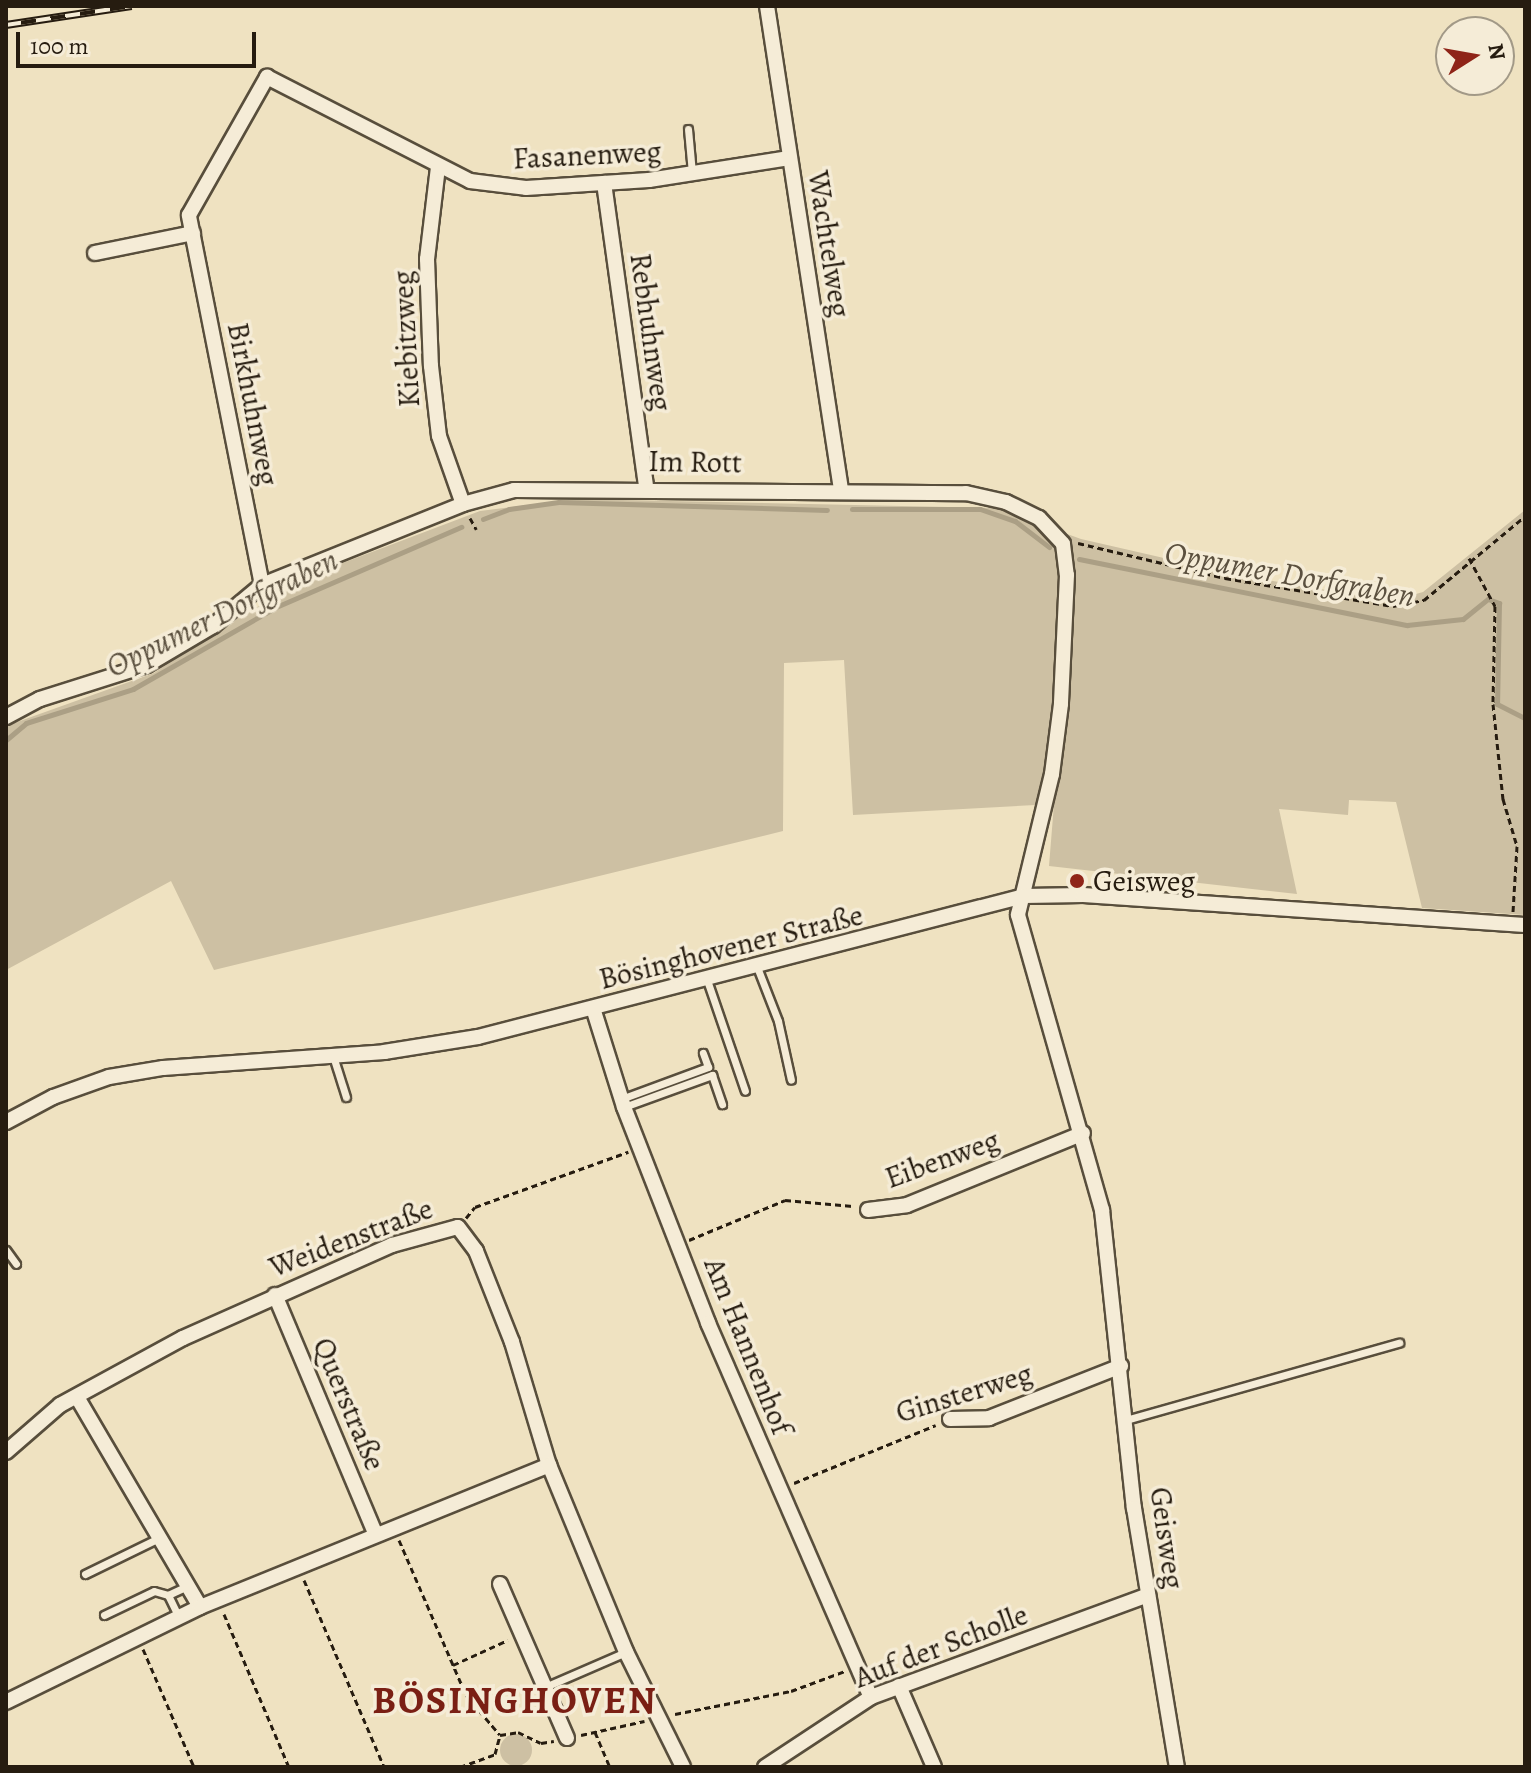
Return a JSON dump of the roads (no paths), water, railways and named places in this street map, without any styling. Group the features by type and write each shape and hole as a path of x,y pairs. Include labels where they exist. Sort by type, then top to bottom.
{"street":[{"name":"Wachtelweg","path":"767,6 841,490"},
{"name":"Fasanenweg","path":"267,77 470,181 509,187 604,183 789,158"},
{"name":"Birkhuhnweg","path":"262,585 189,215 267,77"},
{"name":"Kiebitzweg","path":"438,167 427,259 431,366 439,436 463,504"},
{"name":"Rebhuhnweg","path":"604,183 646,487"},
{"path":"95,253 193,233"},
{"name":"Im Rott","path":"6,717 40,699 147,665 213,626 262,585 463,504 514,490 646,487 966,493 1006,502 1039,518 1063,544 1067,575 1061,704 1052,774 1024,896"},
{"name":"Bösinghovener Straße","path":"6,1122 53,1097 109,1077 333,1056 478,1037 1024,896 1083,895 1519,924"},
{"name":"Geisweg","path":"1024,896 1018,915 1083,1133 1111,1265 1148,1595 1177,1767"},
{"name":"Am Hannenhof","path":"593,1008 622,1103 640,1148 779,1489 871,1697"},
{"name":"Eibenweg","path":"868,1210 907,1205 1083,1133"},
{"name":"Weidenstraße","path":"6,1452 77,1397 275,1295 404,1240 458,1227 476,1251 512,1342 549,1465 626,1652 683,1767"},
{"name":"Querstraße","path":"275,1295 375,1533"},
{"name":"Ginsterweg","path":"950,1419 989,1418 1121,1366"},
{"path":"77,1397 163,1536 200,1607"},
{"path":"6,1702 200,1607 375,1533 549,1465"},
{"path":"500,1584 567,1738"},
{"name":"Auf der Scholle","path":"765,1767 871,1697 1148,1595"},
{"path":"899,1686 934,1767"}],"lane":[{"path":"688,129 692,173"},
{"path":"757,967 778,1021 791,1080"},
{"path":"707,980 745,1091"},
{"path":"622,1103 708,1067 703,1053"},
{"path":"333,1056 346,1097"},
{"path":"622,1103 712,1075 722,1104"},
{"path":"6,1250 16,1264"},
{"path":"1126,1420 1399,1343"},
{"path":"85,1574 163,1536"},
{"path":"104,1615 154,1591 168,1595 189,1585"},
{"path":"168,1595 179,1618"},
{"path":"545,1687 626,1652"}],"waterway":[{"name":"Oppumer Dorfgraben","path":"483,519 509,509 559,502 827,510"},
{"name":"Oppumer Dorfgraben","path":"852,509 980,509 1015,521 1049,547"},
{"name":"Oppumer Dorfgraben","path":"6,740 26,723 133,689 276,607 461,527"},
{"name":"Oppumer Dorfgraben","path":"1079,559 1407,625 1463,619 1488,599 1499,603 1497,704 1525,718"}],"railway":[{"path":"6,25 132,6"}],"place":[{"name":"Geisweg","path":"1077,881"}],"district":[{"name":"BÖSINGHOVEN","path":"515,1701"}]}
